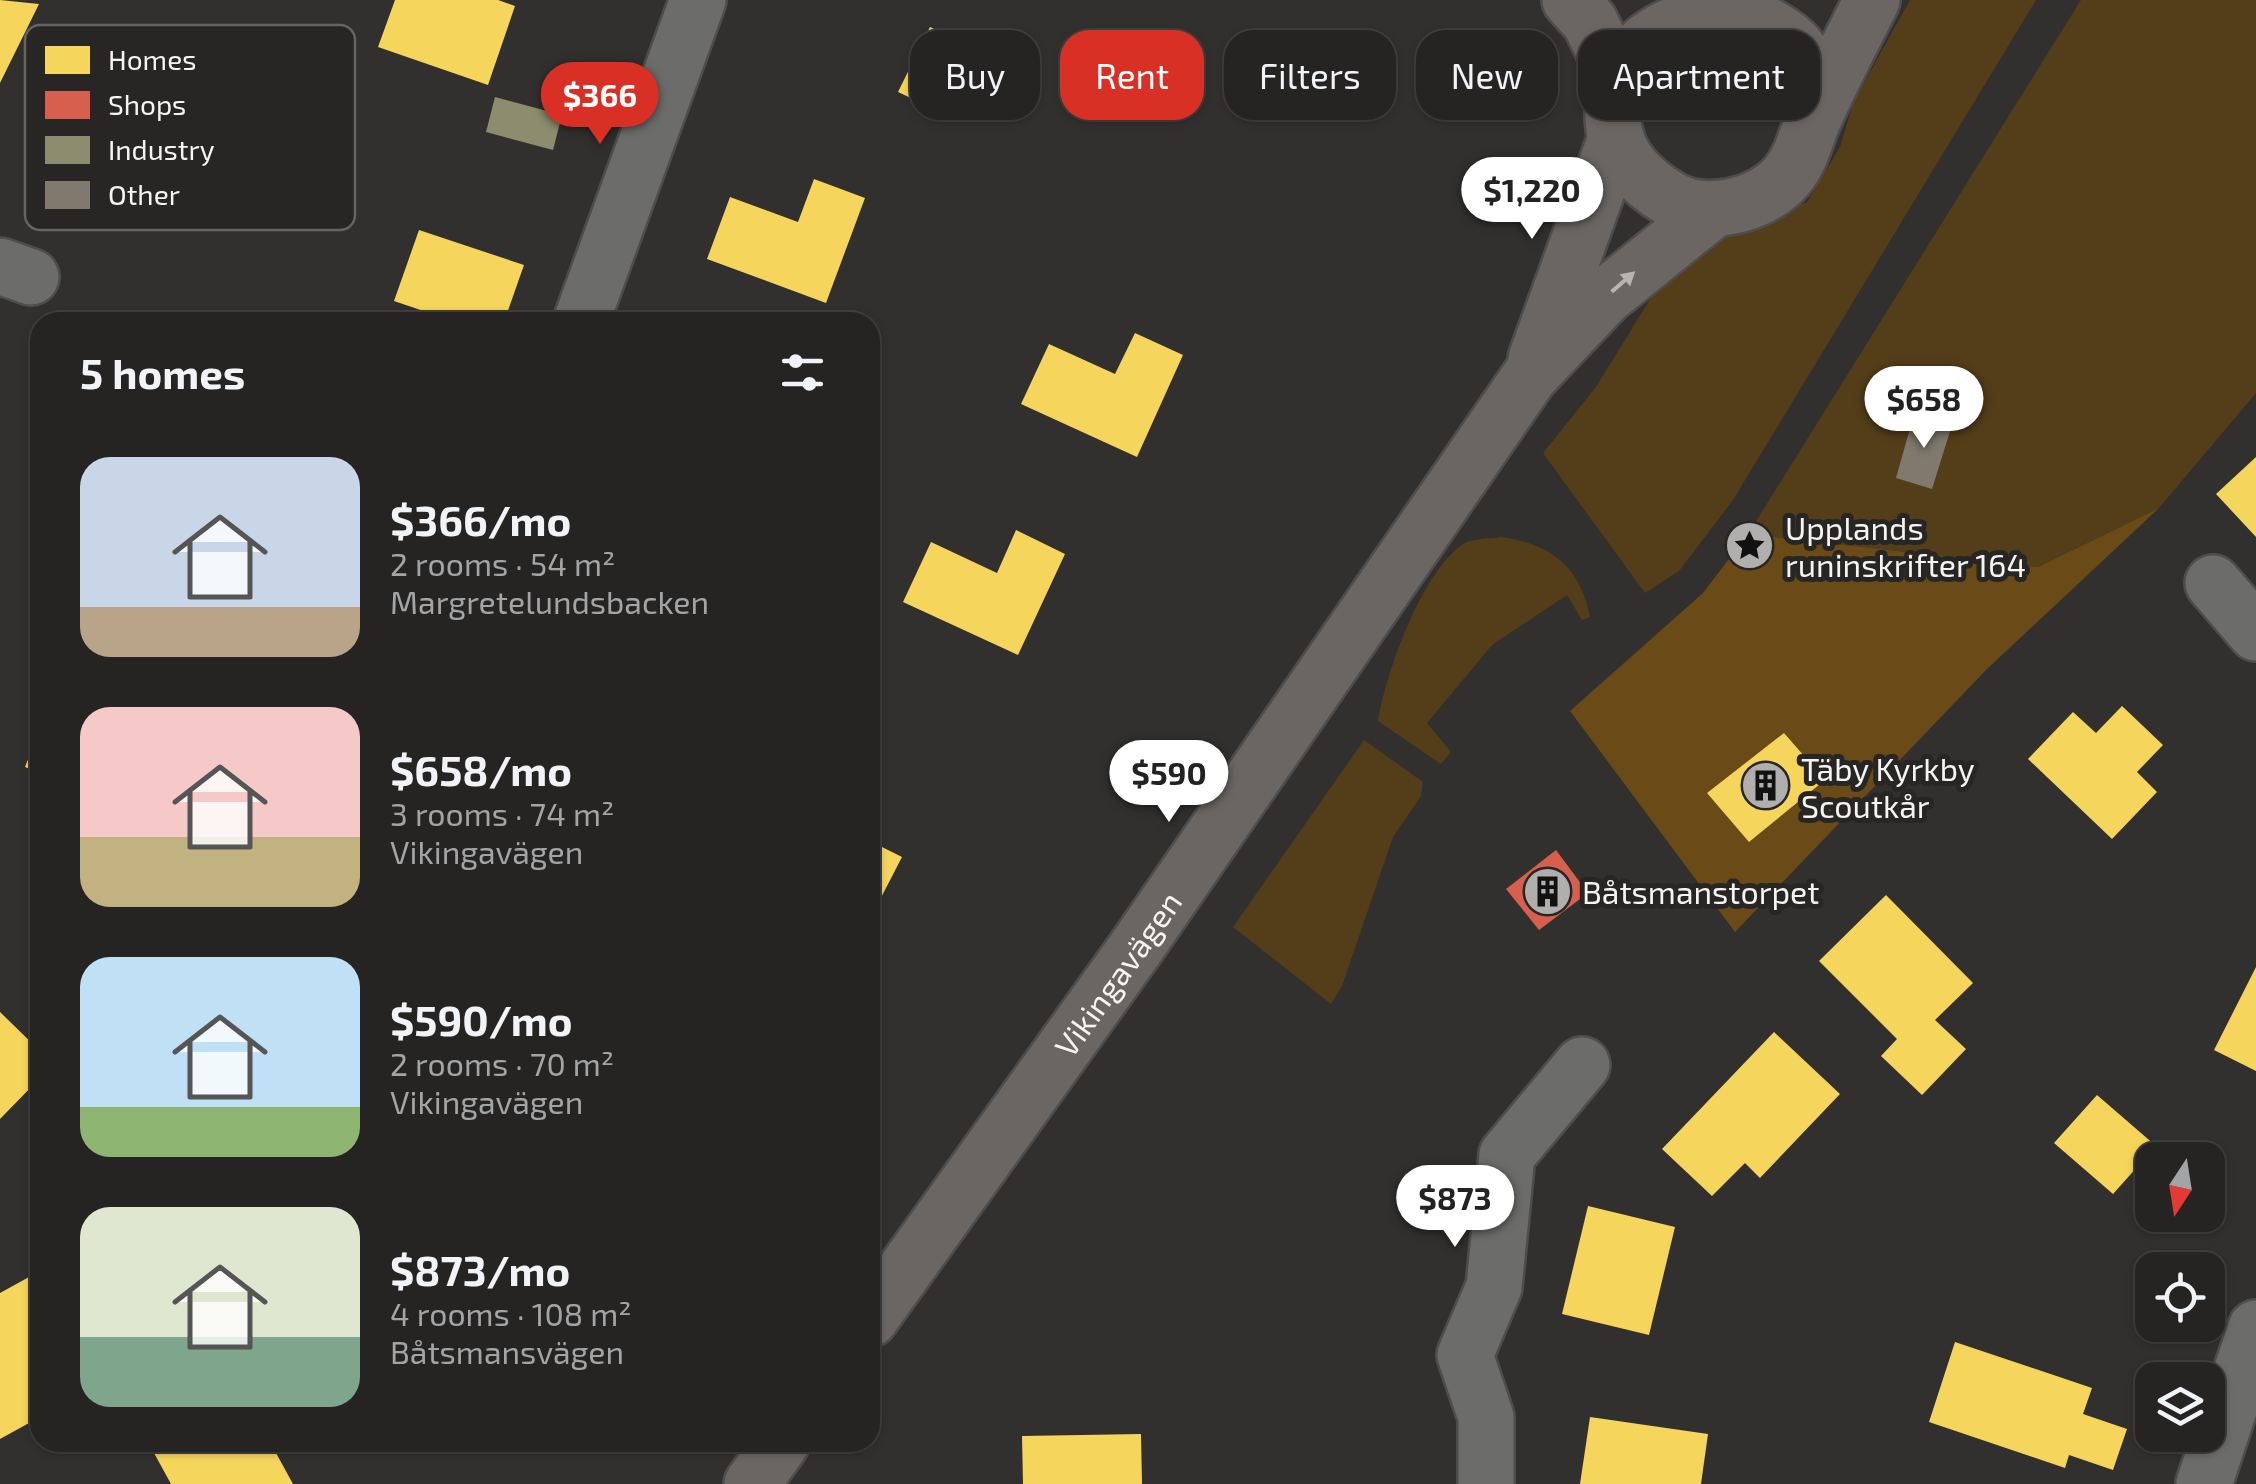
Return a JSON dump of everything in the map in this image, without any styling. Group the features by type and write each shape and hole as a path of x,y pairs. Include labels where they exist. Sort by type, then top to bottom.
{"main road":[{"path":"1570,0 1594,30"},
{"name":"Vikingavägen","path":"1820,106 1872,0"},
{"path":"1650,30 1686,11 1733,5 1771,30"},
{"name":"Vikingavägen","path":"1530,376 1616,138 1613,120"},
{"name":"Vikingavägen","path":"880,1305 1138,946 1530,376 1605,297 1714,210 1748,202 1784,180 1804,152 1813,120"},
{"path":"1616,138 1646,184 1676,202 1714,210"},
{"path":"752,1484 775,1452"}],"street":[{"path":"585,312 698,0"},
{"path":"2213,583 2256,633"},
{"path":"1486,1484 1486,1416 1464,1355 1494,1286 1507,1154 1582,1065"},
{"path":"2204,1484 2256,1328"}],"shaded area":[{"path":"1910,0 2036,0 1733,500 1679,571 1645,593 1543,453 1596,387 1668,270 1695,249 1807,202 1840,147 1854,101"},
{"path":"2081,0 2256,0 2256,393 2159,508 2038,567 1748,534"},
{"path":"2159,508 1987,669 1735,932 1570,711 1703,593 1748,534 2038,567"},
{"path":"1501,537 1535,545 1560,560 1579,584 1590,617 1582,620 1567,595 1492,645 1427,723 1451,752 1441,764 1378,721 1382,701 1408,625 1433,577 1463,544"},
{"path":"1364,740 1423,782 1421,796 1393,837 1342,986 1331,1004 1233,927"}],"building: Homes":[{"path":"0,0 39,4 29,25 25,25 0,83"},
{"path":"395,0 498,0 515,6 488,85 378,47"},
{"path":"910,68 910,98 898,92"},
{"path":"814,179 865,198 826,303 707,259 730,197 798,222"},
{"path":"419,230 524,265 508,312 426,312 394,301"},
{"path":"1135,333 1183,355 1137,457 1021,404 1049,344 1115,374"},
{"path":"2256,457 2256,537 2216,494"},
{"path":"1016,530 1065,554 1018,655 903,602 931,542 997,573"},
{"path":"2122,706 2163,745 2137,772 2157,792 2112,839 2028,759 2073,712 2096,733"},
{"name":"Täby Kyrkby Scoutkår","path":"1784,733 1825,780 1749,842 1707,793"},
{"path":"880,846 902,857 880,900"},
{"path":"1886,895 1973,983 1935,1020 1966,1049 1922,1095 1881,1056 1897,1039 1819,961"},
{"path":"2256,967 2256,1071 2214,1050"},
{"path":"0,1012 30,1041 30,1088 0,1119"},
{"path":"1774,1032 1840,1094 1760,1178 1745,1163 1712,1196 1662,1149"},
{"path":"2097,1095 2151,1142 2135,1142 2135,1169 2113,1194 2054,1143"},
{"path":"1588,1206 1675,1227 1649,1335 1562,1314"},
{"path":"30,1276 30,1422 0,1439 0,1293"},
{"path":"1955,1342 2092,1388 2083,1414 2127,1429 2113,1470 2069,1455 2065,1468 1929,1422"},
{"path":"1590,1417 1708,1434 1701,1484 1580,1484"},
{"path":"1141,1434 1142,1484 1023,1484 1022,1436"},
{"path":"153,1452 275,1452 293,1484 171,1484"}],"building: Shops":[{"name":"Båtsmanstorpet","path":"1556,850 1588,893 1539,930 1506,889"}],"building: Industry":[{"path":"495,97 562,115 553,150 486,132"}],"building: Other":[{"path":"1914,414 1952,425 1932,489 1896,478"}],"place":[{"name":"Upplands runinskrifter 164","path":"1750,545"},
{"name":"Täby Kyrkby Scoutkår","path":"1766,786"},
{"name":"Båtsmanstorpet","path":"1547,891"}]}
